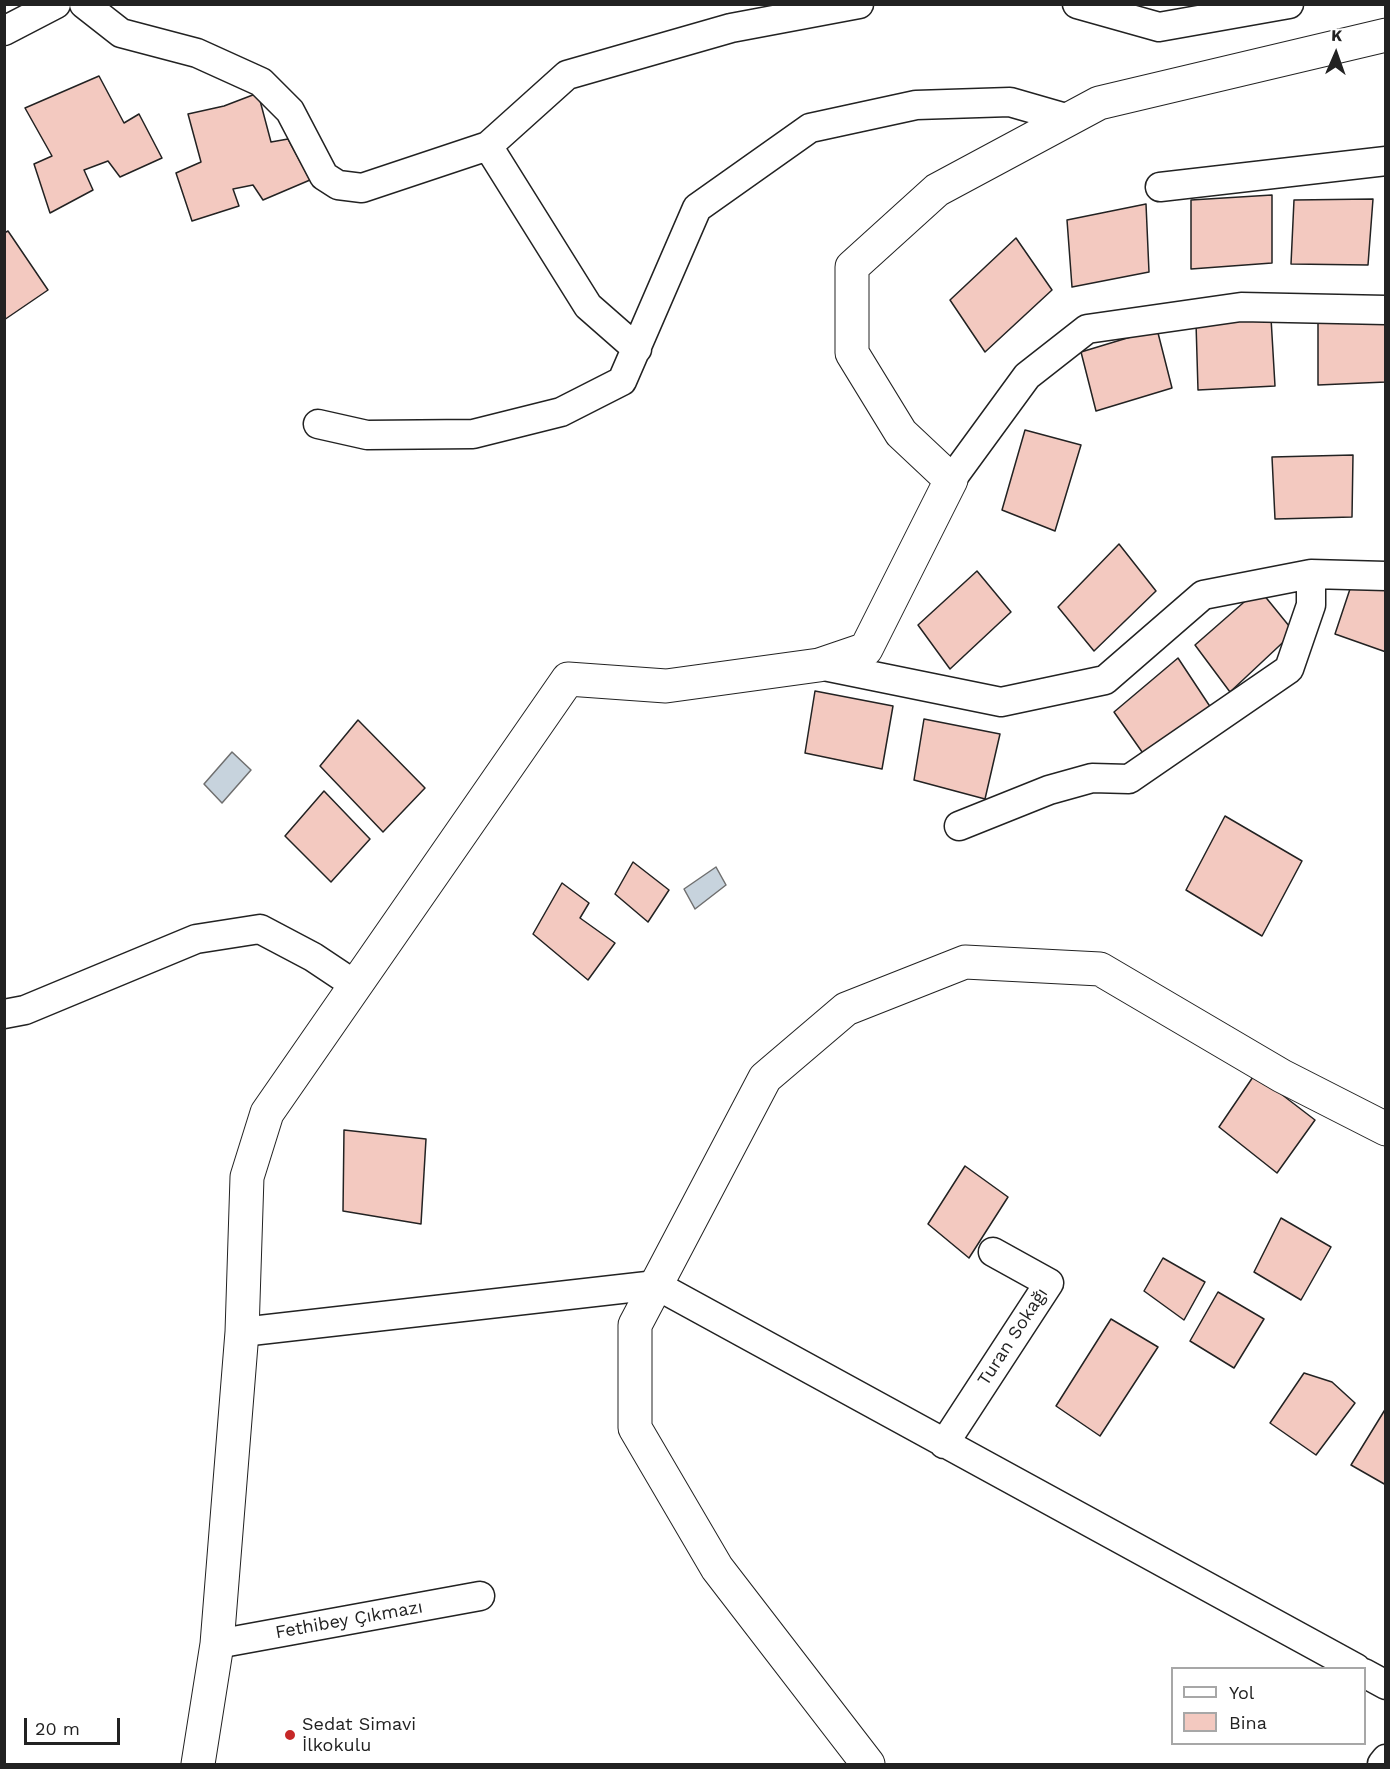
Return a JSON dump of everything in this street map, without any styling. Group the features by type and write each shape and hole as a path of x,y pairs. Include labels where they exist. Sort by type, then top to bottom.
{"street":[{"path":"4,31 56,4"},
{"path":"84,4 121,33 198,52 261,82 290,111 324,176 338,185 362,188 488,146 567,75 731,28 859,4"},
{"path":"1077,4 1159,27 1289,4"},
{"path":"951,480 901,433 852,353 852,267 937,190 1099,103 1386,35"},
{"path":"318,424 367,435 473,434 561,412 622,381 697,208 810,128 916,105 1010,102 1069,119"},
{"path":"488,146 588,306 637,349"},
{"path":"1160,187 1386,161"},
{"path":"198,1764 217,1644 242,1332 247,1177 267,1113 568,679 666,686 819,665 866,649 951,480 1027,376 1087,329 1241,307 1386,310"},
{"path":"819,665 1001,702 1106,680 1203,595 1311,574 1386,576"},
{"path":"959,826 1049,790 1092,778 1129,779 1289,669 1311,605 1311,574"},
{"path":"4,1014 25,1010 196,939 260,930 313,957 355,986"},
{"path":"868,1764 717,1568 635,1428 635,1325 765,1078 846,1009 965,962 1100,969 1282,1076 1386,1129"},
{"name":"Turan Sokağı","path":"944,1444 1049,1283 993,1252"},
{"path":"242,1332 656,1285 1354,1667"},
{"name":"Fethibey Çıkmazı","path":"217,1644 480,1596"},
{"path":"1366,1674 1386,1685"},
{"path":"1382,1764 1386,1759"}],"shaded area":[{"path":"232,752 251,770 222,803 204,784"},
{"path":"716,867 726,885 695,909 684,889"}],"building":[{"path":"99,76 124,123 139,114 162,158 120,177 108,161 84,170 93,190 50,213 34,164 52,156 25,108"},
{"path":"258,93 271,142 288,139 310,180 263,200 253,185 233,189 239,206 192,221 176,173 201,162 188,114 224,106"},
{"path":"1272,195 1272,263 1191,269 1191,200"},
{"path":"1373,199 1368,265 1291,264 1294,200"},
{"path":"1146,204 1149,272 1072,287 1067,220"},
{"path":"8,231 48,290 4,320 4,233"},
{"path":"1016,238 1052,290 985,352 950,300"},
{"path":"1271,318 1275,386 1198,390 1196,323"},
{"path":"1318,320 1386,320 1386,382 1318,385"},
{"path":"1157,329 1172,388 1096,411 1081,352"},
{"path":"1025,430 1081,445 1055,531 1002,510"},
{"path":"1353,455 1352,517 1275,519 1272,457"},
{"path":"1119,544 1156,591 1094,651 1058,607"},
{"path":"977,571 1011,612 950,669 918,625"},
{"path":"1353,580 1386,590 1386,652 1335,634"},
{"path":"1259,589 1294,632 1230,692 1195,645"},
{"path":"1178,658 1211,708 1147,759 1114,712"},
{"path":"815,691 893,706 882,769 805,753"},
{"path":"924,719 1000,734 985,799 914,780"},
{"path":"358,720 425,788 383,832 320,766"},
{"path":"324,791 370,839 331,882 285,836"},
{"path":"1225,816 1302,861 1262,936 1186,890"},
{"path":"633,862 669,890 648,922 615,894"},
{"path":"562,883 589,903 580,918 615,943 588,980 533,934"},
{"path":"1255,1074 1315,1120 1277,1173 1219,1127"},
{"path":"344,1130 426,1139 421,1224 343,1211"},
{"path":"965,1166 1008,1197 969,1258 928,1224"},
{"path":"1281,1218 1331,1247 1301,1300 1254,1272"},
{"path":"1163,1258 1205,1282 1184,1320 1144,1291"},
{"path":"1218,1292 1264,1319 1234,1368 1190,1341"},
{"path":"1111,1319 1158,1347 1100,1436 1056,1406"},
{"path":"1304,1373 1332,1382 1355,1403 1316,1455 1270,1423"},
{"path":"1386,1408 1386,1485 1351,1465"}],"place":[{"name":"Sedat Simavi İlkokulu","path":"290,1735"}]}
